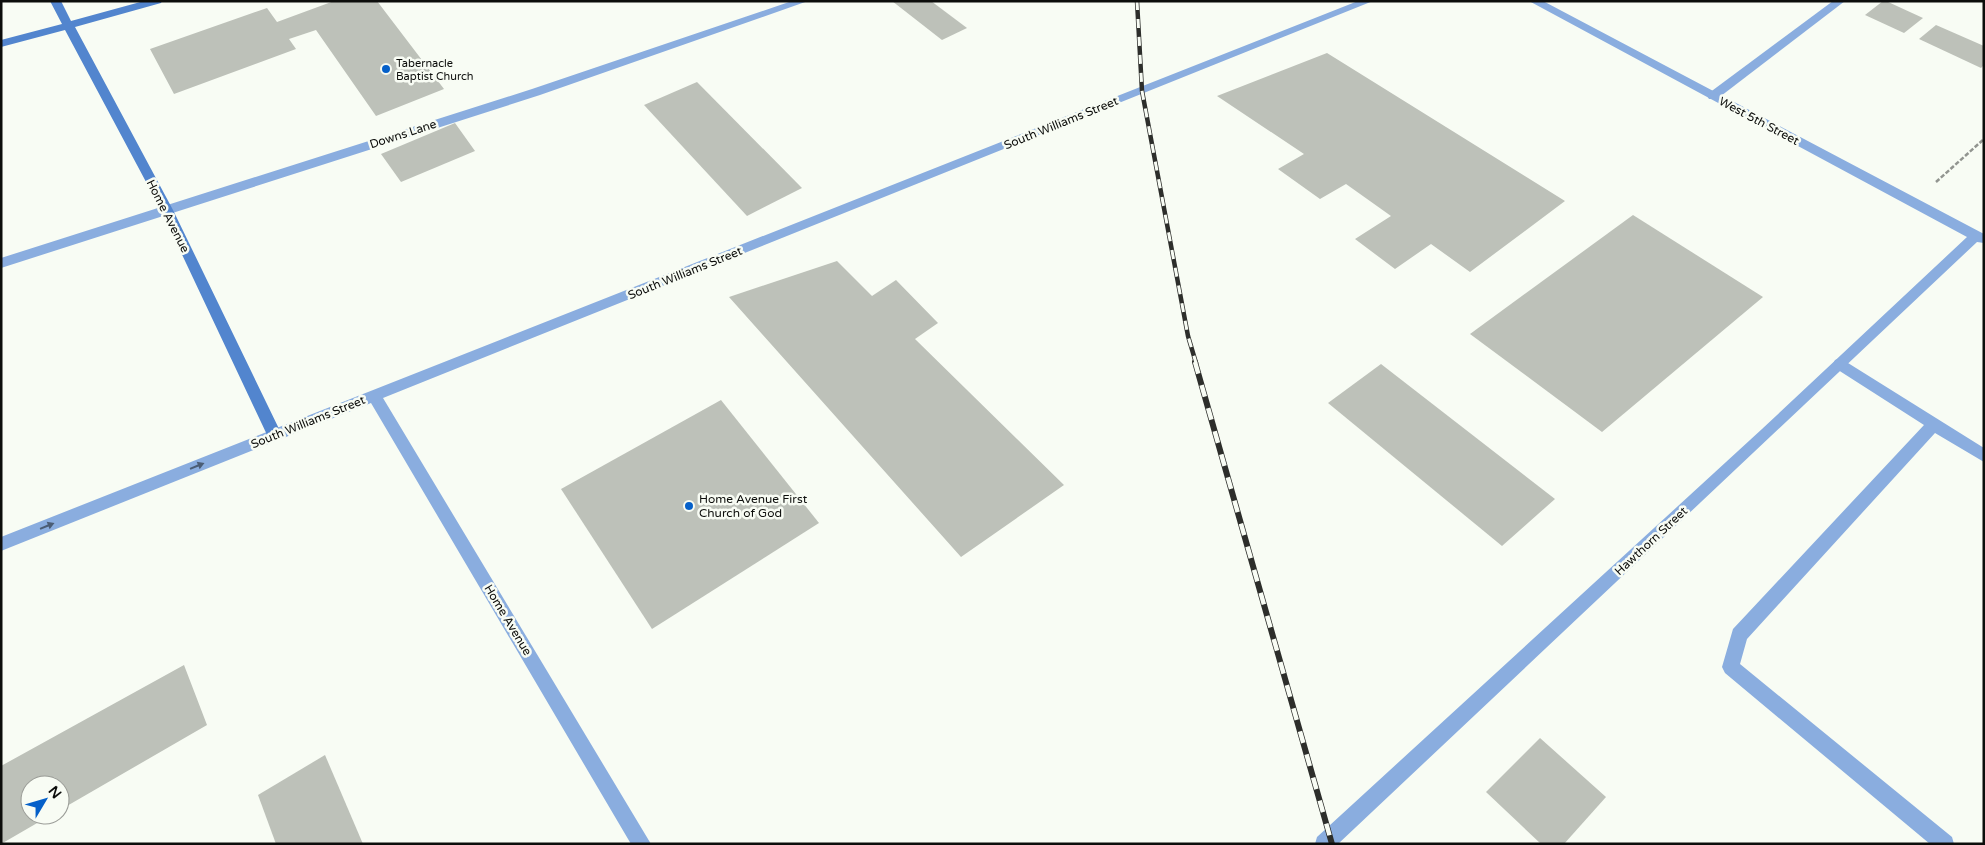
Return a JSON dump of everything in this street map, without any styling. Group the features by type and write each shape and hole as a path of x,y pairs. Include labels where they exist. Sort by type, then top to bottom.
{"street":[{"name":"Home Avenue","path":"55,1 166,210 274,436"},
{"path":"1,44 157,1"},
{"name":"Downs Lane","path":"1,264 536,92 803,1"},
{"name":"South Williams Street","path":"1,544 1368,1"},
{"name":"West 5th Street","path":"1534,1 1980,238"},
{"path":"1713,96 1840,1"},
{"name":"Hawthorn Street","path":"1324,844 1840,364 1980,238"},
{"path":"1840,364 1984,456"},
{"name":"Home Avenue","path":"374,396 642,844"},
{"path":"1934,424 1740,635 1731,667 1945,844"}],"path":[{"path":"1935,182 1984,139"}],"building":[{"name":"Tabernacle Baptist Church","path":"334,1 377,1 444,89 376,116 316,30 289,39 296,49 174,94 150,49 267,8 277,22"},
{"path":"892,1 931,1 967,28 942,40"},
{"path":"1883,1 1923,18 1904,33 1865,15"},
{"path":"1936,25 1984,46 1984,65 1981,68 1919,39"},
{"path":"1327,53 1565,201 1470,272 1431,244 1395,269 1355,239 1391,216 1346,184 1320,199 1278,169 1304,154 1217,96"},
{"path":"697,82 802,188 747,216 644,105"},
{"path":"455,123 475,151 401,182 381,154"},
{"path":"1633,215 1763,297 1602,432 1470,334"},
{"path":"837,261 872,296 896,280 938,323 915,339 1064,485 961,557 729,297"},
{"path":"1381,364 1555,499 1502,546 1328,403"},
{"name":"Home Avenue First Church of God","path":"721,400 819,523 652,629 561,489"},
{"path":"184,665 207,725 70,804 70,775 20,775 20,825 34,825 1,844 1,766"},
{"path":"1540,738 1606,797 1564,844 1541,844 1486,792"},
{"path":"325,755 363,844 276,844 258,795"}],"railway":[{"path":"1137,1 1142,91 1188,336 1196,363"},
{"path":"1195,362 1332,844"}],"place":[{"name":"Tabernacle Baptist Church","path":"386,69"},
{"name":"Home Avenue First Church of God","path":"689,506"}]}
